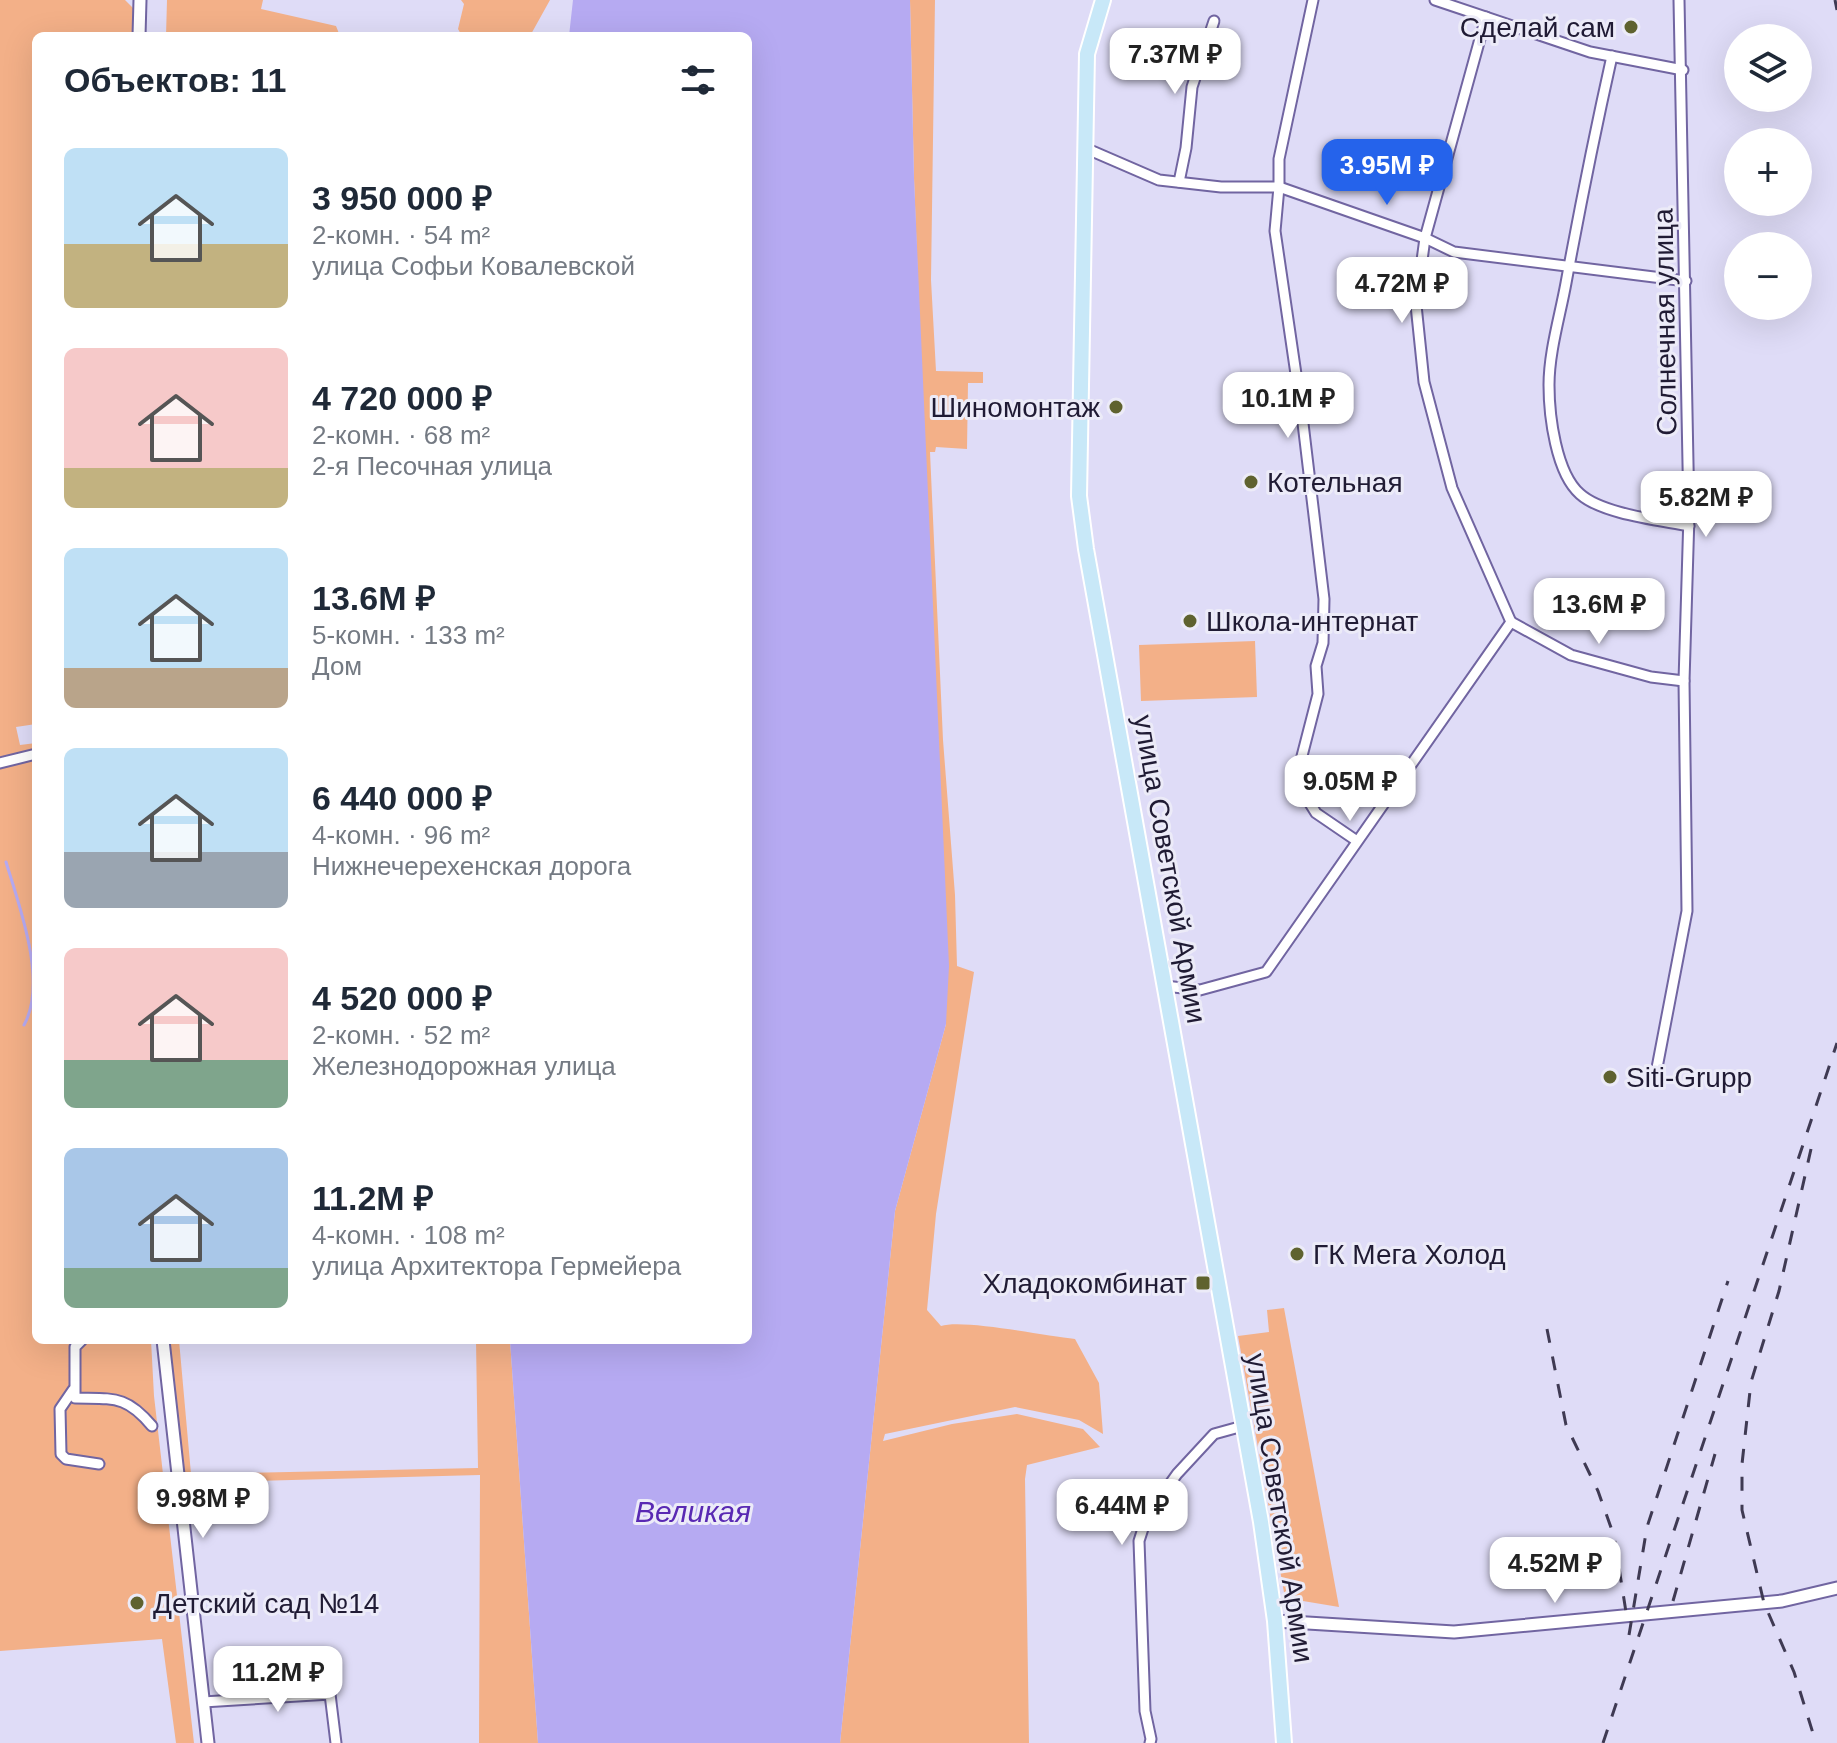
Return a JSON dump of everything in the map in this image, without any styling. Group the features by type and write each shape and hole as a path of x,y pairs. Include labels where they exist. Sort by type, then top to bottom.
{"main road":[{"name":"улица Советской Армии","path":"1103,0 1087,54 1079,496 1243,1426 1275,1621 1284,1743"}],"street":[{"path":"139,32 140,0"},
{"path":"1313,0 1279,159 1275,231 1302,415 1324,599 1323,643 1316,666 1318,694 1302,756 1301,789 1316,813 1357,841"},
{"path":"1435,0 1590,52 1683,70"},
{"name":"Солнечная улица","path":"1656,1073 1687,911 1684,681 1689,526 1683,70 1679,0"},
{"path":"1486,17 1425,238 1416,305 1424,382 1452,488 1511,622 1571,655 1651,677 1684,681"},
{"path":"1179,182 1192,87 1214,21"},
{"path":"1612,56 1549,383 1552,420 1564,474 1581,495 1619,513 1689,526"},
{"path":"1085,148 1159,180 1221,187 1279,187 1425,238 1454,252 1686,281"},
{"path":"1165,986 1200,990 1266,972 1511,622"},
{"path":"0,763 32,755"},
{"path":"78,1344 75,1347 75,1398 128,1402 152,1426"},
{"path":"163,1344 208,1743"},
{"path":"73,1390 60,1409 61,1454 66,1459 99,1464"},
{"path":"1150,1743 1145,1711 1139,1541 1147,1516 1177,1474 1204,1444 1214,1434 1243,1426"},
{"path":"1275,1621 1454,1632 1782,1601 1837,1588"},
{"path":"203,1702 330,1694 336,1743"}],"shaded area":[{"path":"0,0 125,0 133,8 132,32 32,32 32,725 16,727 20,745 32,744 32,1344 151,1344 154,1396 194,1743 176,1743 162,1639 0,1651"},
{"path":"167,0 263,0 261,9 336,26 338,32 166,32"},
{"path":"461,0 550,0 532,32 460,32 464,4"},
{"path":"910,0 935,0 931,280 936,371 983,372 983,383 968,383 967,449 936,447 935,452 930,452 957,966 974,972 936,1214 927,1310 941,1326 986,1326 1075,1339 1099,1383 1103,1434 1079,1420 1015,1407 885,1434 883,1441 952,1424 1017,1414 1083,1429 1100,1447 1027,1465 1029,1743 840,1743 895,1211 946,1024"},
{"path":"1255,641 1257,697 1141,701 1139,645"},
{"path":"1284,1308 1339,1607 1285,1598 1238,1336 1269,1332 1267,1310"},
{"path":"170,1344 179,1344 191,1474 478,1468 476,1344 510,1344 538,1743 479,1743 480,1475 183,1483"}],"water":[{"name":"Великая","path":"573,0 910,0 914,178 949,966 946,1024 895,1211 840,1743 538,1743 510,1344 752,1344 752,32 569,32"}],"waterway":[{"path":"6,862 24,921 32,966"},
{"path":"24,1025 32,997"}],"railway":[{"path":"1835,0 1837,10"},
{"path":"1603,1743 1837,1043"},
{"path":"1811,1149 1779,1291 1751,1382 1742,1464 1742,1510 1764,1603 1794,1672 1816,1743"},
{"path":"1629,1635 1647,1527 1728,1281"},
{"path":"1547,1329 1566,1425 1598,1491 1614,1536 1626,1612"},
{"path":"1673,1601 1715,1454"}],"place":[{"name":"Сделай сам","path":"1631,27"},
{"name":"Шиномонтаж","path":"1116,407"},
{"name":"Котельная","path":"1251,482"},
{"name":"Школа-интернат","path":"1190,621"},
{"name":"Siti-Grupp","path":"1610,1077"},
{"name":"ГК Мега Холод","path":"1297,1254"},
{"name":"Хладокомбинат","path":"1203,1283"},
{"name":"Детский сад №14","path":"137,1603"}]}
